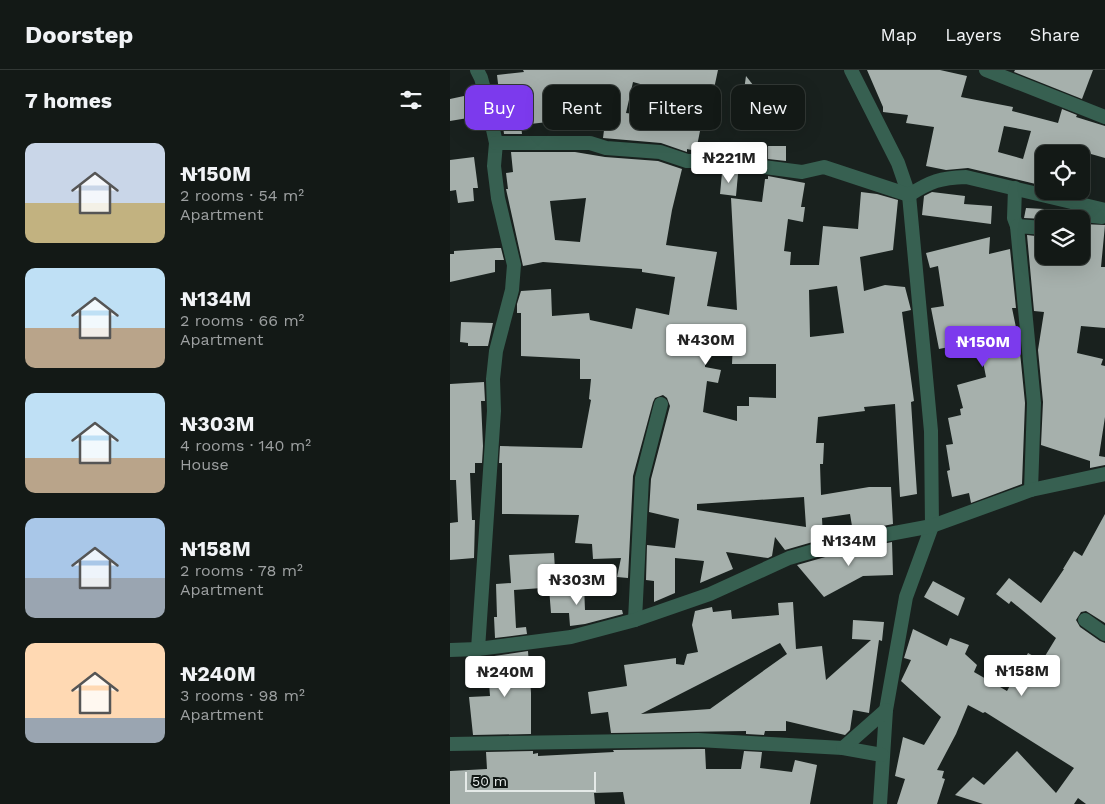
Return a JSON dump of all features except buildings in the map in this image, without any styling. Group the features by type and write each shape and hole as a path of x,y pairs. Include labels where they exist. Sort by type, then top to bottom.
{"street":[{"path":"477,70 496,143 494,166 498,198 514,265 512,290 496,351 493,379 494,411 478,649"},
{"path":"851,70 898,163 909,195 931,431 932,526 906,597 886,710 880,804"},
{"path":"986,70 1105,117"},
{"path":"496,143 590,143 606,148 660,152 687,161 718,161 802,172 824,167 909,195 927,184 943,178 966,177 1105,210"},
{"path":"1014,188 1014,218 1018,226 1034,403 1031,490"},
{"path":"1090,216 1105,216"},
{"path":"1018,226 1035,227"},
{"path":"635,620 642,478 661,404"},
{"path":"450,650 478,649 571,637 635,620 710,594 789,558 841,543 932,526 1031,490 1105,474"},
{"path":"1085,620 1105,634"},
{"path":"843,748 886,710"},
{"path":"450,744 698,740 843,748 882,755"}]}
